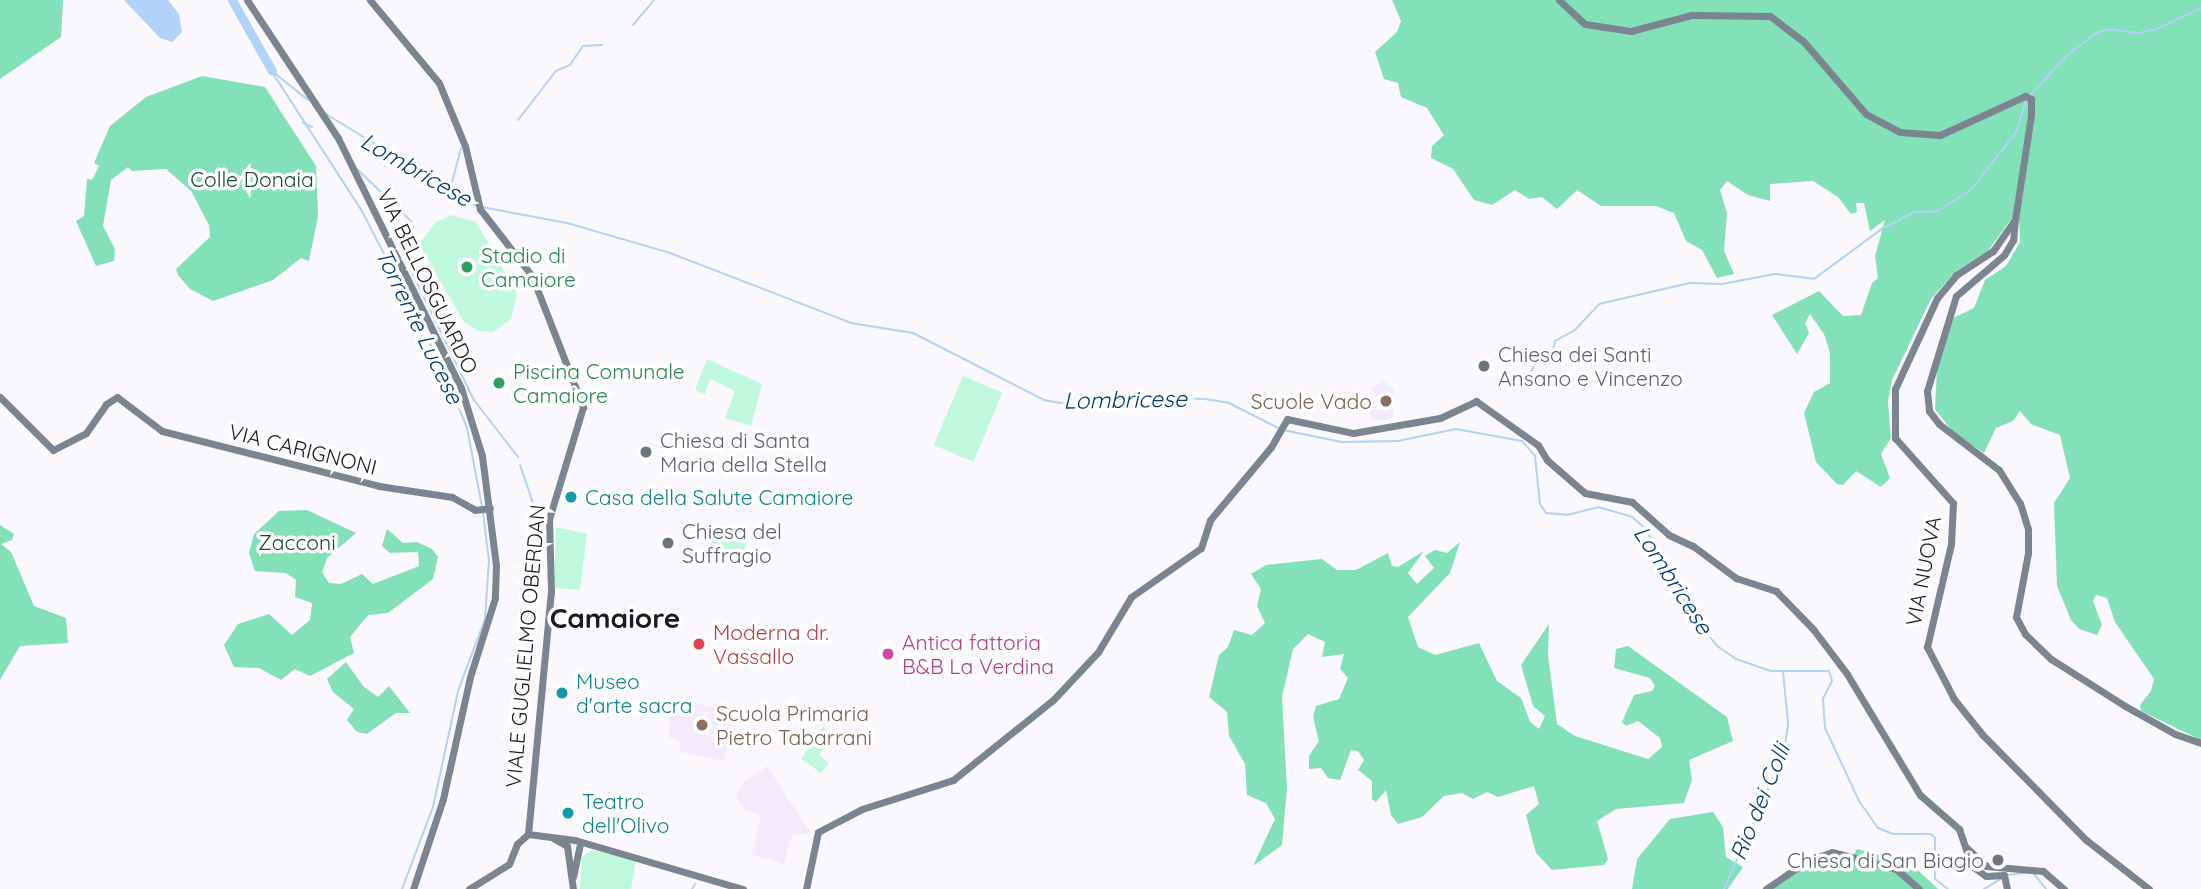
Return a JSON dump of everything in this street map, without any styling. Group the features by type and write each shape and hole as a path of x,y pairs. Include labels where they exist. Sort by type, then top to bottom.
{"street":[{"name":"VIA BELLOSGUARDO","path":"247,0 326,117 470,408 490,508 496,576 490,621 471,677 443,799 413,889"},
{"name":"VIALE GUGLIELMO OBERDAN","path":"370,0 439,83 465,146 480,209 538,288 580,395 581,424 549,519 551,591 528,834"},
{"path":"1559,0 1585,24 1631,31 1691,15 1770,16 1804,42 1866,114 1900,132 1940,135 2028,98 2013,240 2004,255 1956,296 1927,391 1929,411 1939,424 1999,470 2020,503 2028,529 2028,553 2016,617 2025,634 2051,659 2106,694 2160,727 2201,743"},
{"name":"VIA NUOVA","path":"2015,219 1993,251 1956,275 1937,298 1895,389 1895,438 1953,503 1951,544 1927,647 1954,699 1982,734 2086,839 2149,889"},
{"name":"VIA CARIGNONI","path":"0,397 16,408 43,444 53,450 86,433 106,404 117,397 162,431 335,476 452,497 475,510 490,508"},
{"path":"806,889 818,832 862,809 944,784 966,772 1069,683 1098,652 1131,597 1201,548 1210,520 1276,438 1286,421 1353,433 1440,418 1476,401 1538,445 1547,460 1585,493 1632,502 1669,535 1693,546 1735,578 1776,591 1813,629 1868,707 1913,784 1954,823 1976,870 2006,882"},
{"path":"469,889 509,864 517,844 528,834 550,836 568,846 593,846 743,889"},
{"path":"568,846 579,848"},
{"path":"568,846 573,889"},
{"path":"572,879 579,848"},
{"path":"1966,848 1986,866 2043,871 2064,889"},
{"path":"1766,889 1808,860 1832,852 1896,869 1919,889"}],"shaded area":[{"name":"Scuole Vado","path":"1383,380 1394,390 1393,414 1391,419 1372,421 1368,410 1388,410 1371,389"},
{"name":"Scuola Primaria Pietro Tabarrani","path":"672,697 737,713 724,761 680,752 679,742 668,737"},
{"path":"767,766 811,833 792,835 784,864 751,854 761,816 745,810 735,795 747,779"}],"green space":[{"path":"0,0 63,0 61,37 0,79"},
{"path":"1392,0 2201,0 2201,740 2141,711 2140,705 2151,691 2154,679 2115,622 2107,598 2096,595 2093,601 2102,625 2097,635 2079,629 2071,620 2057,586 2054,503 2070,478 2060,435 2031,424 2020,411 2013,421 1996,428 1984,453 1953,432 1935,409 1937,370 1953,318 1974,308 1985,280 2006,266 2020,242 2019,218 2012,218 1988,251 1956,271 1931,299 1892,380 1888,402 1891,438 1881,454 1890,478 1881,487 1856,471 1843,485 1837,484 1816,462 1804,413 1814,392 1830,383 1830,352 1824,334 1810,314 1805,323 1809,333 1797,354 1772,315 1819,291 1843,316 1861,315 1872,283 1878,278 1875,256 1885,220 1870,231 1864,203 1856,203 1857,212 1851,214 1838,197 1813,181 1770,184 1770,201 1748,195 1727,181 1720,190 1727,213 1724,251 1734,274 1717,278 1702,250 1686,241 1674,213 1656,206 1601,206 1577,190 1557,209 1542,197 1529,199 1515,190 1492,205 1474,200 1453,169 1431,158 1432,146 1444,135 1427,108 1401,97 1398,83 1384,79 1375,52 1397,32 1401,21"},
{"name":"Colle Donaia","path":"202,76 265,87 316,166 318,216 309,261 301,258 273,280 213,301 190,289 178,275 176,269 210,237 209,225 191,191 166,169 132,171 128,167 111,180 103,226 115,249 114,261 96,266 76,221 84,216 87,179 92,180 99,166 94,163 110,126 146,97"},
{"name":"Stadio di Camaiore","path":"451,215 476,222 517,293 511,319 493,332 478,331 464,322 419,244 436,222"},
{"path":"707,359 762,384 751,426 725,418 735,391 710,379 705,394 695,390"},
{"path":"963,376 1003,393 973,462 934,445"},
{"name":"Zacconi","path":"307,510 356,533 327,558 322,572 329,583 341,584 362,574 373,584 419,566 418,552 390,553 382,546 387,529 403,543 417,542 432,549 438,557 433,579 388,613 368,615 350,637 354,653 310,676 295,669 281,680 259,668 234,667 224,645 238,624 269,614 292,635 310,620 312,603 295,597 296,580 286,573 255,571 249,553 254,534 279,511"},
{"path":"0,525 14,534 12,540 1,544 11,552 34,606 66,618 68,643 20,646 0,680"},
{"path":"556,527 587,534 580,590 554,588"},
{"path":"712,538 746,541 744,564 710,561"},
{"path":"1460,542 1450,573 1408,617 1418,647 1435,655 1479,643 1497,681 1521,698 1530,722 1539,729 1545,716 1533,706 1521,665 1549,624 1548,655 1557,724 1575,736 1648,759 1662,747 1660,738 1638,721 1626,726 1622,722 1634,695 1652,691 1655,686 1650,678 1614,668 1616,649 1628,646 1727,717 1733,741 1689,760 1692,780 1684,803 1616,809 1597,821 1608,859 1604,865 1552,870 1536,853 1526,815 1539,804 1534,786 1498,797 1487,792 1473,799 1462,793 1444,796 1422,817 1398,824 1391,815 1386,790 1376,802 1372,799 1372,781 1358,770 1364,760 1358,751 1351,750 1340,780 1328,778 1321,768 1309,769 1309,756 1319,741 1313,717 1316,706 1339,699 1348,678 1340,669 1344,654 1322,657 1325,642 1308,634 1293,649 1282,697 1287,788 1282,845 1253,866 1275,819 1266,803 1247,795 1245,764 1229,736 1227,712 1209,697 1219,655 1228,647 1234,630 1252,635 1265,623 1257,606 1261,589 1251,574 1266,565 1322,559 1337,570 1356,570 1388,553 1392,566 1398,567 1424,551 1408,573 1417,584 1434,568 1425,556 1435,550 1447,553"},
{"path":"346,662 363,686 378,697 389,686 410,713 396,713 367,734 357,732 347,720 354,709 333,692 327,679"},
{"path":"823,727 833,734 819,755 829,763 821,773 801,759"},
{"path":"1713,812 1723,827 1726,857 1743,867 1728,889 1632,889 1637,859 1670,819"},
{"path":"1857,849 1910,863 1938,889 1772,889 1813,860 1839,853 1850,861"},
{"path":"592,850 636,859 631,889 580,889 582,857"}],"water":[{"path":"124,0 168,0 179,14 182,32 172,42 160,38"}],"waterway":[{"name":"Camaiore","path":"232,0 272,71"},
{"path":"633,25 654,0"},
{"path":"2029,97 2066,56 2096,33 2108,29 2138,33 2157,29 2201,8"},
{"path":"518,120 556,71 570,65 583,46 602,45"},
{"name":"Lombricese","path":"272,71 308,100"},
{"name":"Torrente Lucese","path":"272,72 362,211 445,373 467,428 482,507"},
{"path":"1527,380 1536,362 1551,357 1555,341 1575,330 1599,304 1690,283 1722,284 1775,274 1814,279 1883,228 1914,212 1938,211 1972,189 2016,132 2026,101"},
{"name":"Lombricese","path":"326,114 476,206"},
{"name":"Torrente Lucese","path":"303,123 312,127"},
{"path":"450,190 461,148"},
{"path":"357,169 414,224 409,250 403,254 474,400 518,457"},
{"name":"Lombricese","path":"482,207 567,223 670,253 851,323 913,333 1044,400 1077,406 1139,396 1205,399 1229,403 1278,428"},
{"name":"Lombricese","path":"1283,430 1342,442 1398,441 1456,429 1522,441 1535,456 1540,504 1546,513 1567,515 1598,507 1632,517 1646,529 1691,613 1717,646 1736,659 1771,671 1829,671 1832,681 1823,699 1825,728 1859,801 1878,828 1893,834 1931,834 1935,838 1935,879 1948,889"},
{"path":"520,465 537,515"},
{"name":"Torrente Lucese","path":"402,889 433,807 458,691 485,619 489,561 483,513"},
{"name":"Rio dei Colli","path":"1724,889 1784,753 1788,723 1783,671"},
{"name":"Lombricese","path":"2007,875 2025,873"},
{"name":"Lombricese","path":"2034,874 2046,889"},
{"name":"Lombricese","path":"1984,889 2002,878"},
{"path":"692,889 695,884"}],"place":[{"name":"Stadio di Camaiore","path":"467,267"},
{"name":"Chiesa dei Santi Ansano e Vincenzo","path":"1484,366"},
{"name":"Piscina Comunale Camaiore","path":"499,383"},
{"name":"Scuole Vado","path":"1386,401"},
{"name":"Chiesa di Santa Maria della Stella","path":"646,452"},
{"name":"Casa della Salute Camaiore","path":"571,497"},
{"name":"Chiesa del Suffragio","path":"668,543"},
{"name":"Moderna dr. Vassallo","path":"699,644"},
{"name":"Antica fattoria B&B La Verdina","path":"888,654"},
{"name":"Museo d'arte sacra","path":"562,693"},
{"name":"Scuola Primaria Pietro Tabarrani","path":"702,725"},
{"name":"Teatro dell'Olivo","path":"568,813"},
{"name":"Chiesa di San Biagio","path":"1998,860"}],"district":[{"name":"Camaiore","path":"615,618"}]}
